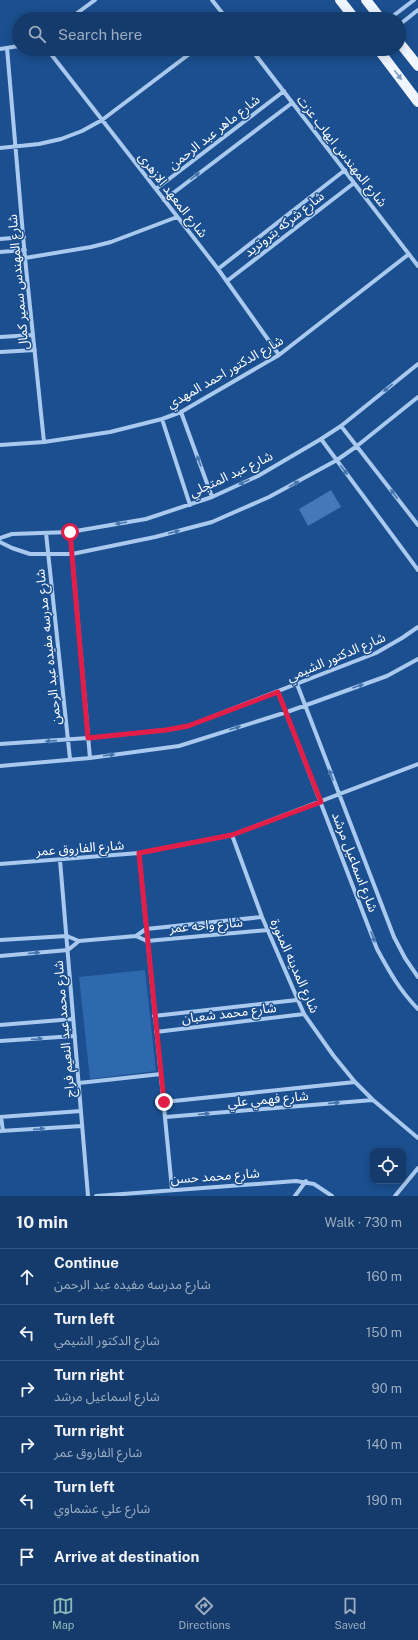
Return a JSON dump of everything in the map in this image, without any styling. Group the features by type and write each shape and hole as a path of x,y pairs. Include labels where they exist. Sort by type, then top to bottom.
{"main road":[{"path":"340,0 349,12"},
{"path":"366,0 375,12"},
{"path":"406,51 418,66"},
{"path":"383,56 418,102"}],"street":[{"path":"79,12 95,0"},
{"path":"212,0 221,12"},
{"path":"398,12 414,0"},
{"path":"406,19 418,10"},
{"path":"0,49 12,47"},
{"name":"شارع المهندس سمير كمال","path":"7,48 24,250 44,442"},
{"name":"شارع المعهد الازهرى","path":"52,56 218,270 279,355"},
{"path":"0,148 39,144 61,139 82,131 102,120 187,56"},
{"name":"شارع المهندس ايهاب عزت","path":"256,56 418,266"},
{"name":"شارع ماهر عبد الرحمن","path":"156,189 284,91"},
{"name":"شارع ماهر عبد الرحمن","path":"164,200 292,103"},
{"name":"شارع شركه بتروتريد","path":"218,270 345,170"},
{"name":"شارع شركه بتروتريد","path":"226,281 354,183"},
{"path":"25,258 91,247 111,242 177,217"},
{"path":"0,239 24,237"},
{"path":"0,252 24,250"},
{"name":"شارع الدكتور احمد المهدي","path":"0,445 44,442 110,432 162,419 181,412 279,355 409,254"},
{"path":"0,338 33,335"},
{"path":"0,352 35,350"},
{"name":"شارع عبد المتجلي","path":"0,538 12,534 70,532 146,519 212,497 258,476 321,439 341,426 418,364"},
{"path":"0,542 30,554 72,554 156,537 212,522 269,497 337,460 357,446 418,397"},
{"path":"181,412 212,497"},
{"path":"162,419 190,505"},
{"path":"341,426 418,525"},
{"path":"321,439 418,570"},
{"path":"70,532 90,758"},
{"name":"شارع مدرسه مفيده عبد الرحمن","path":"46,533 70,759"},
{"name":"شارع الدكتور الشيمي","path":"0,744 68,740 166,730 188,726 376,653 418,627"},
{"path":"0,766 90,758 179,746 286,712 387,676 418,659"},
{"name":"شارع اسماعيل مرشد","path":"297,684 394,937 405,958 418,977"},
{"name":"شارع اسماعيل مرشد","path":"278,692 377,949 390,975 407,998 418,1009"},
{"name":"شارع الفاروق عمر","path":"0,864 139,853 232,835 418,764"},
{"name":"شارع المدينه المنورة","path":"232,835 262,917 304,1014 333,1055 355,1082 372,1100 418,1138"},
{"path":"139,853 172,1189"},
{"name":"شارع محمد عبد النعيم فراج","path":"60,860 88,1196"},
{"name":"شارع واحه عمر","path":"146,929 262,917"},
{"path":"0,956 68,950 79,942 136,936 146,929"},
{"name":"شارع واحه عمر","path":"147,941 268,930"},
{"path":"0,940 67,936 79,942"},
{"path":"136,936 147,941"},
{"name":"شارع محمد شعبان","path":"154,1016 297,1000"},
{"name":"شارع محمد شعبان","path":"156,1032 304,1014"},
{"path":"0,1025 73,1019"},
{"path":"0,1041 75,1036"},
{"path":"79,1083 161,1074"},
{"name":"شارع فهمي علي","path":"164,1102 355,1082"},
{"name":"شارع فهمي علي","path":"166,1117 372,1100"},
{"path":"81,1111 1,1117 1,1131 82,1126"},
{"path":"395,1196 418,1168"},
{"name":"شارع محمد حسن","path":"96,1196 172,1189 296,1181 306,1182 321,1187 332,1196"},
{"path":"295,1196 306,1182"}],"shaded area":[{"path":"145,970 156,1071 90,1079 79,977"}],"building":[{"path":"331,490 341,507 308,526 299,509"}],"route":[{"path":"70,532 88,738 166,730 188,726 278,692 321,802 232,835 139,853 154,1016 164,1102"}]}
